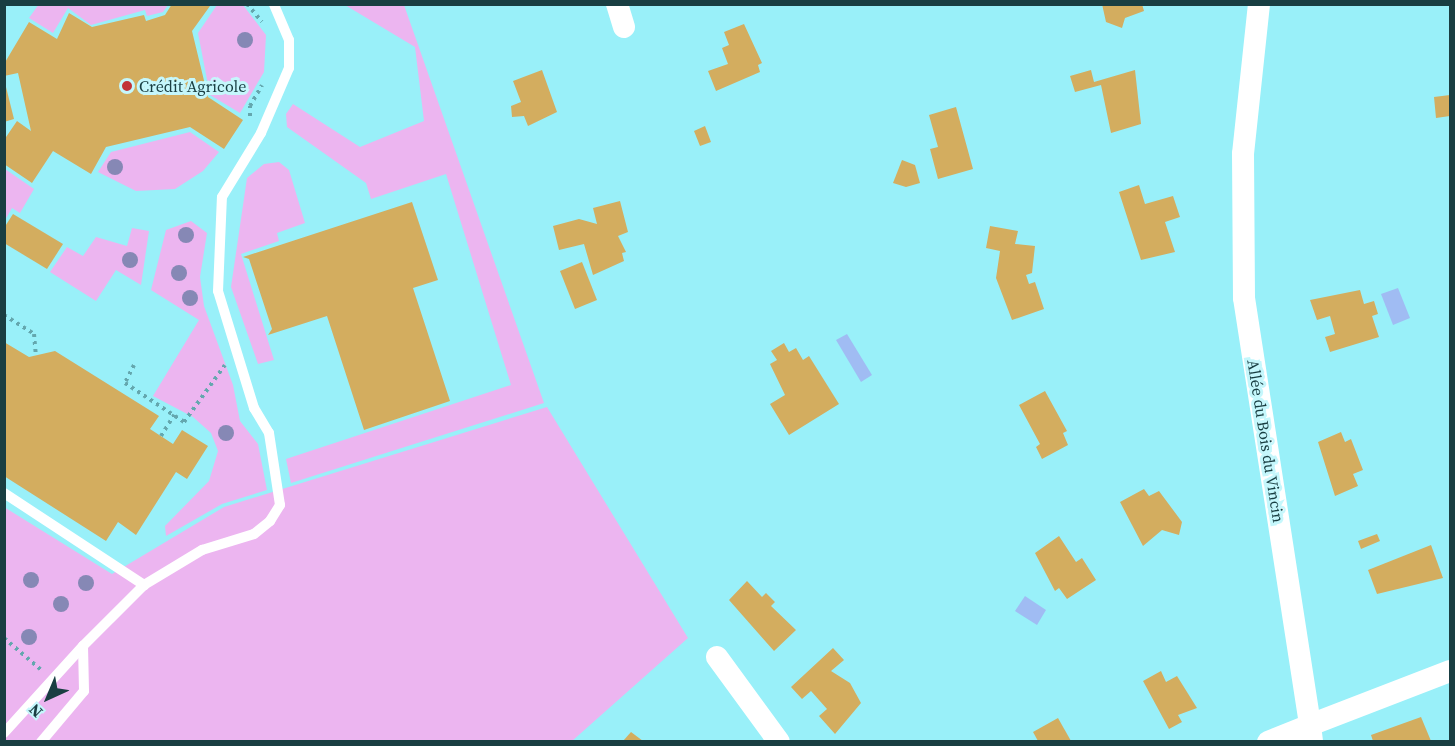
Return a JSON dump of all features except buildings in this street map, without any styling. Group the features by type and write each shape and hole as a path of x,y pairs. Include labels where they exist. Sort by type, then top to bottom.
{"street":[{"path":"617,4 624,27"},
{"name":"Allée du Bois du Vincin","path":"1259,4 1243,154 1244,298 1311,733"},
{"path":"717,657 779,741"},
{"path":"1268,741 1311,733 1450,671"}],"lane":[{"path":"4,733 50,678 144,585 202,550 254,534 270,521 280,505 269,433 254,408 218,291 222,197 261,134 289,68 289,40 273,4"},
{"path":"4,493 144,585"},
{"path":"41,741 84,691 83,646"}],"path":[{"path":"4,315 34,334 36,356"},
{"path":"161,436 174,415"},
{"path":"4,638 50,678"}],"shaded area":[{"path":"39,4 168,5 163,12 147,16 145,10 91,25 68,8 53,33 29,18"},
{"path":"217,5 243,5 266,35 264,72 240,113 210,95 198,33"},
{"path":"345,5 404,5 544,403 291,483 286,459 511,385 446,174 371,199 366,183 287,127 286,114 293,104 360,147 424,121 415,47"},
{"path":"190,132 219,152 203,171 175,189 136,191 98,172 111,152"},
{"path":"279,162 289,170 305,223 277,233 279,241 241,254 274,360 258,364 231,287 247,178 264,164"},
{"path":"5,169 34,189 20,213 12,208 5,220"},
{"path":"191,221 207,233 200,277 204,306 233,385 240,421 258,444 267,490 222,504 166,536 165,526 209,481 218,451 211,433 193,417 153,396 199,320 151,290 166,230"},
{"path":"132,228 149,231 141,285 116,270 96,301 50,272 67,247 83,256 96,237 127,246"},
{"path":"547,407 688,638 572,741 5,741 4,507 112,574 224,507"}],"water":[{"path":"1398,288 1410,318 1393,325 1381,294"},
{"path":"847,334 872,375 861,382 836,340"},
{"path":"1025,596 1046,610 1037,625 1015,611"}],"place":[{"name":"Crédit Agricole","path":"127,86"}]}
